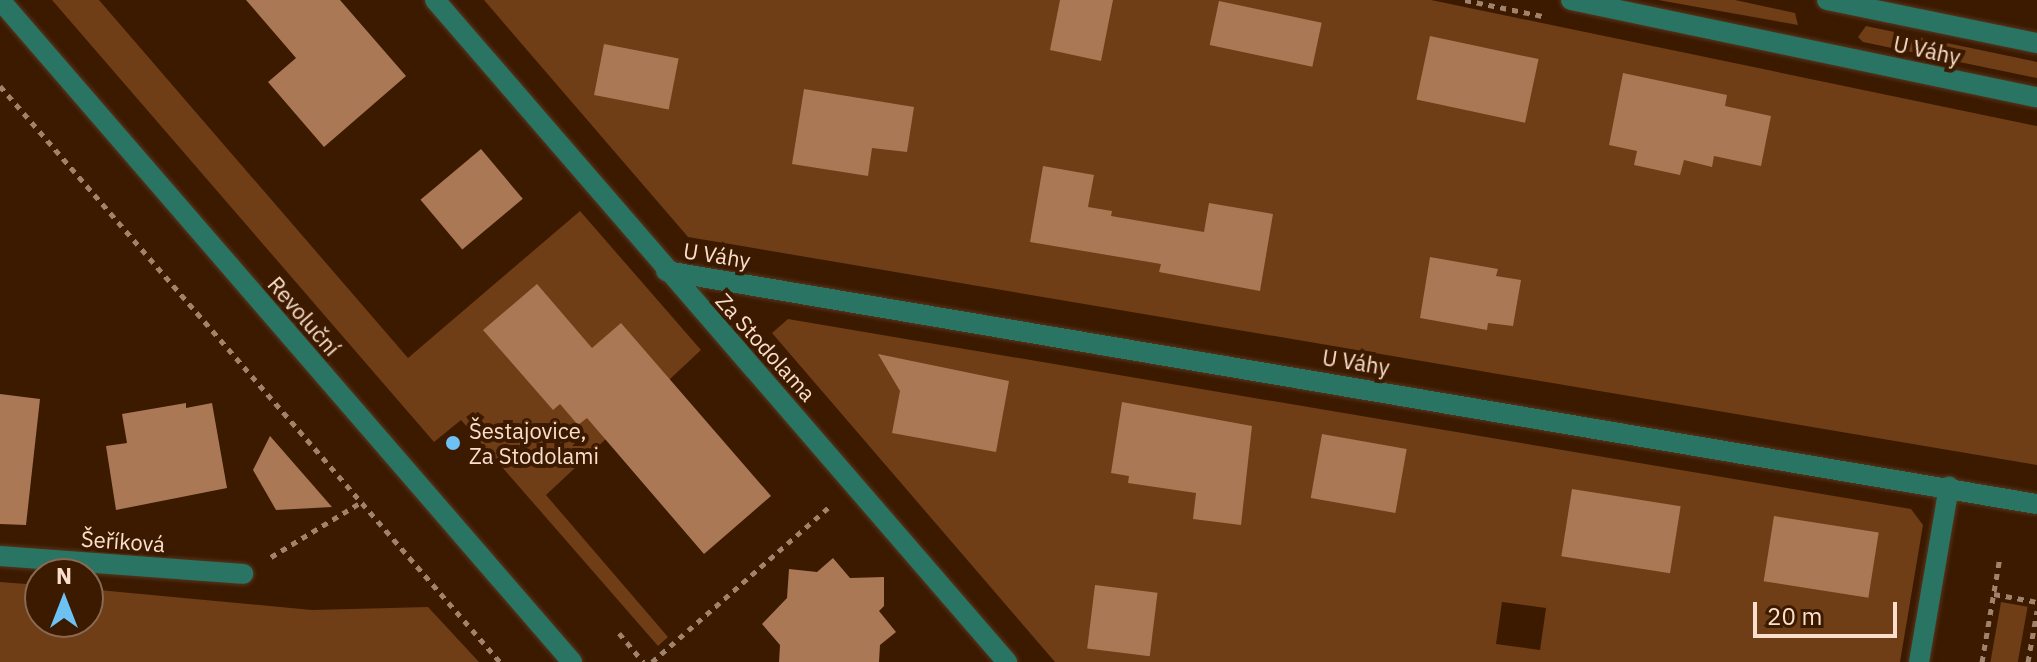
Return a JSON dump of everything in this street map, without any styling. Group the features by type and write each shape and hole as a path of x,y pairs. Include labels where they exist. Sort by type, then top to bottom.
{"street":[{"name":"Revoluční","path":"0,0 572,662"},
{"name":"Za Stodolama","path":"435,0 1002,659"},
{"name":"U Váhy","path":"1571,0 2037,97"},
{"name":"U Váhy","path":"1827,0 2037,43"},
{"name":"U Váhy","path":"666,271 2037,504"},
{"path":"1919,662 1949,487"},
{"name":"Šeříková","path":"0,556 243,574"}],"path":[{"path":"0,86 500,662"},
{"path":"243,574 363,501"},
{"path":"652,662 835,502"},
{"path":"1982,662 2000,557"},
{"path":"1994,594 2037,602"},
{"path":"2028,662 2037,611"},
{"path":"619,633 643,662"}],"shaded area":[{"path":"52,0 99,0 408,358 580,211 701,350 546,495 668,637 658,646 461,420 434,442"},
{"path":"484,0 1431,0 2037,126 2037,465 688,237"},
{"path":"1658,0 1735,0 1795,13 1798,25"},
{"path":"1866,26 2037,62 2037,78 1863,42 1858,37"},
{"path":"788,319 1911,509 1923,525 1900,662 1055,662 772,333","holes":["1502,602 1546,608 1540,650 1496,644"]},
{"path":"0,582 24,584 24,638 104,638 104,590 312,610 428,607 479,662 0,662"},
{"path":"2001,602 2028,607 2018,662 1990,662"}],"building":[{"path":"246,0 340,0 406,76 324,147 268,82 296,58"},
{"path":"1060,0 1113,0 1101,61 1050,50"},
{"path":"1219,1 1322,23 1312,67 1210,45"},
{"path":"1430,36 1539,59 1525,123 1416,100"},
{"path":"604,44 679,59 669,110 594,95"},
{"path":"1623,73 1727,95 1725,106 1771,116 1761,166 1714,156 1712,167 1684,160 1680,175 1634,165 1637,151 1609,145"},
{"path":"804,89 914,107 907,152 872,148 868,176 792,164"},
{"path":"481,149 523,199 462,250 420,200"},
{"path":"1043,166 1094,175 1088,207 1112,211 1111,216 1204,232 1209,203 1273,214 1260,291 1159,272 1161,264 1030,242"},
{"path":"1430,257 1498,269 1496,276 1521,280 1513,326 1488,323 1487,330 1420,318"},
{"path":"537,284 592,348 621,323 771,496 704,554 587,418 578,425 560,404 553,410 483,330"},
{"path":"878,354 1009,381 996,452 892,433 900,391"},
{"path":"0,394 40,399 26,525 0,524"},
{"path":"1122,402 1252,426 1241,525 1193,519 1196,493 1128,483 1129,476 1111,473"},
{"path":"186,403 186,408 212,403 227,488 116,510 106,446 127,443 122,414"},
{"path":"1322,434 1407,449 1395,513 1311,498"},
{"path":"270,436 332,507 276,510 253,470"},
{"path":"1572,489 1681,506 1670,573 1561,556"},
{"path":"1774,516 1879,533 1868,598 1764,581"},
{"path":"833,558 850,578 884,577 884,606 879,611 896,632 880,645 879,662 779,662 780,645 762,624 787,598 789,569 817,572"},
{"path":"1095,585 1158,593 1150,656 1087,649"}],"place":[{"name":"Šestajovice, Za Stodolami","path":"453,443"}]}
